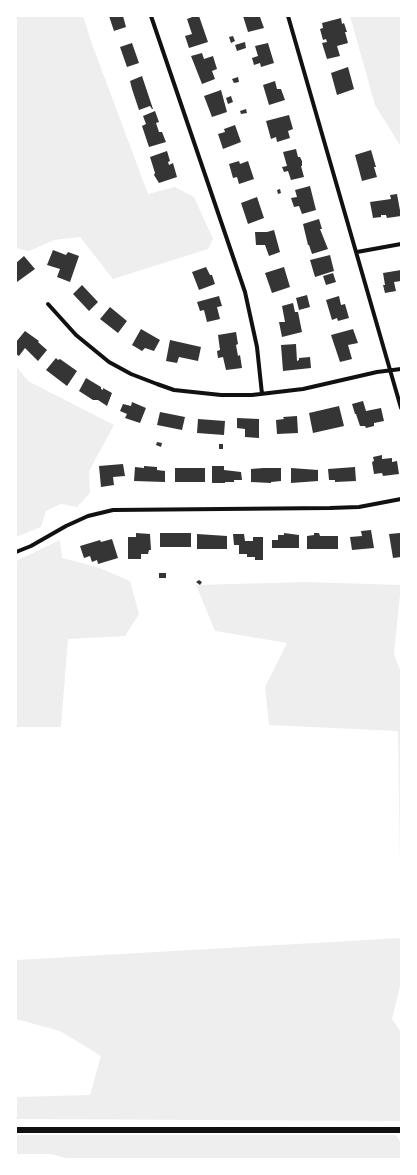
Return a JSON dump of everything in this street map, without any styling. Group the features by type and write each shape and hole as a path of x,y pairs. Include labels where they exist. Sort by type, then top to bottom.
{"street":[{"path":"151,16 245,292 257,347 262,394"},
{"path":"288,16 401,408"},
{"path":"357,252 401,244"},
{"path":"48,304 88,346 109,362 131,374 157,384 186,392 221,395 262,394 303,389 390,370 401,369"},
{"path":"16,552 32,546 66,526 88,516 113,510 359,507 401,499"},
{"path":"16,1130 401,1130"}],"shaded area":[{"path":"16,16 83,16 148,194 175,187 194,197 213,239 208,249 113,279 80,237 54,240 29,251 16,248"},
{"path":"350,16 401,16 401,147 375,105"},
{"path":"16,366 28,381 114,425 89,471 90,493 77,507 61,504 46,511 41,527 16,537"},
{"path":"60,540 62,558 97,567 130,581 139,614 125,636 68,639 61,727 16,727 16,561"},
{"path":"307,582 401,585 394,654 401,673 401,935 398,731 269,725 265,687 287,643 215,631 196,585"},
{"path":"401,938 401,982 392,1019 401,1032 401,1121 16,1119 16,1097 90,1095 101,1056 60,1031 16,1019 16,960"},
{"path":"16,1135 396,1135 401,1143 401,1159 70,1159 50,1154 16,1154"}],"building":[{"path":"109,16 123,16 126,27 114,31"},
{"path":"199,16 208,42 189,48 185,36 192,34 187,19"},
{"path":"243,16 260,17 264,28 248,32"},
{"path":"341,18 342,24 344,23 347,32 345,32 348,43 337,46 340,56 327,59 322,43 327,42 326,39 323,40 320,29 323,28 322,23"},
{"path":"233,36 235,41 231,43 229,37"},
{"path":"245,42 246,48 237,51 235,45"},
{"path":"132,43 139,63 127,67 120,47"},
{"path":"268,43 274,63 261,67 260,63 254,65 252,58 258,56 255,46"},
{"path":"202,53 204,59 213,56 217,69 212,71 215,79 202,84 191,56"},
{"path":"348,67 354,89 337,95 331,73"},
{"path":"142,76 153,109 150,106 139,110 132,89 130,81"},
{"path":"238,77 239,82 234,83 232,79"},
{"path":"275,81 277,89 281,89 285,100 269,105 263,85"},
{"path":"221,90 227,112 212,117 204,96"},
{"path":"231,96 233,102 228,104 226,98"},
{"path":"246,109 247,113 241,114 240,111"},
{"path":"155,111 159,122 156,123 159,132 162,132 166,142 149,147 142,126 146,124 143,116"},
{"path":"289,115 293,129 288,131 290,138 277,142 276,137 271,139 266,121"},
{"path":"235,125 241,142 223,149 218,134 225,132 224,129"},
{"path":"296,149 298,157 300,157 302,161 301,166 304,177 291,180 288,171 284,172 282,167 287,166 283,152"},
{"path":"371,150 377,177 362,181 355,155"},
{"path":"167,151 170,161 168,162 169,165 173,163 177,177 159,183 154,175 155,173 150,157"},
{"path":"239,161 240,164 248,161 254,179 239,184 237,177 233,178 229,164"},
{"path":"310,186 316,210 302,214 299,206 294,207 291,198 297,197 295,190"},
{"path":"280,189 281,193 278,194 277,190"},
{"path":"397,194 401,216 387,218 386,215 381,215 381,217 373,218 370,202 391,199 390,195"},
{"path":"257,197 264,218 248,224 241,203"},
{"path":"319,219 322,229 320,229 328,249 312,254 308,245 303,224"},
{"path":"274,230 280,252 269,256 265,245 256,245 255,232 267,232"},
{"path":"53,250 66,255 68,252 79,256 70,282 57,277 60,269 47,265"},
{"path":"330,255 334,271 315,277 310,260"},
{"path":"24,256 35,269 17,282 16,263"},
{"path":"206,267 210,275 212,275 215,284 199,290 192,272"},
{"path":"284,267 290,287 272,293 265,273"},
{"path":"401,270 401,281 394,282 396,291 385,293 383,273"},
{"path":"333,273 336,282 326,285 323,276"},
{"path":"82,285 98,302 89,311 73,294"},
{"path":"307,295 310,307 299,310 296,298"},
{"path":"219,296 222,306 217,307 220,319 207,322 204,310 200,311 197,302"},
{"path":"339,296 341,305 345,304 349,318 338,321 337,318 332,320 326,300"},
{"path":"293,303 295,312 298,312 302,332 282,337 279,322 285,322 282,306"},
{"path":"110,307 127,321 118,333 100,319"},
{"path":"141,329 160,340 154,351 145,348 142,351 132,345"},
{"path":"353,329 358,343 348,345 352,359 340,362 331,335"},
{"path":"25,331 39,341 38,342 47,350 38,361 25,348 19,356 16,354 16,342"},
{"path":"236,332 238,344 236,345 238,356 240,355 242,368 226,370 223,357 218,358 217,351 220,350 218,335"},
{"path":"170,340 201,347 198,361 179,357 177,363 166,361"},
{"path":"296,344 297,361 299,358 310,357 311,368 283,371 281,345"},
{"path":"56,358 58,360 60,359 77,371 67,386 46,370"},
{"path":"86,378 101,387 101,389 103,390 103,388 112,393 107,406 98,400 93,400 79,391"},
{"path":"363,401 366,411 381,408 384,421 374,423 374,426 366,428 365,426 360,426 352,404"},
{"path":"132,402 146,408 140,423 125,418 127,414 120,411 123,404 131,406"},
{"path":"339,406 344,426 313,433 309,413"},
{"path":"160,412 185,417 182,430 157,425"},
{"path":"297,416 298,433 277,434 276,420 284,419 283,417"},
{"path":"237,418 259,419 259,438 245,437 245,429 237,428"},
{"path":"198,419 225,421 224,435 197,433"},
{"path":"157,442 162,443 161,447 156,445"},
{"path":"219,444 223,444 223,449 219,449"},
{"path":"382,455 382,459 392,458 392,462 397,461 399,474 383,476 382,473 374,474 372,462 374,461 373,457"},
{"path":"123,464 125,476 113,477 114,485 101,487 99,466"},
{"path":"144,466 157,467 157,470 165,471 165,482 134,481 135,467 144,468"},
{"path":"212,466 224,466 224,470 241,472 242,480 234,480 234,482 225,483 212,483"},
{"path":"355,467 356,481 335,482 335,480 329,480 328,469"},
{"path":"175,468 205,468 205,482 175,482"},
{"path":"281,468 281,481 271,483 251,482 251,469"},
{"path":"291,468 318,470 318,481 291,483"},
{"path":"371,530 374,548 352,550 350,537 362,536 361,531"},
{"path":"136,533 150,534 151,550 149,550 148,554 141,554 141,559 128,559 128,537 136,537"},
{"path":"160,533 191,533 191,547 160,547"},
{"path":"284,533 299,535 299,548 272,548 272,540 278,540 278,535 284,535"},
{"path":"314,533 319,533 320,536 338,536 338,549 307,549 307,536 314,535"},
{"path":"400,533 401,557 393,558 389,534"},
{"path":"197,534 227,536 227,549 197,549"},
{"path":"233,534 244,534 245,541 253,541 253,537 263,537 263,560 255,560 255,557 247,557 247,554 239,554 239,545 234,545"},
{"path":"112,539 118,558 98,564 97,560 92,562 90,556 84,558 80,546 100,540 101,542"},
{"path":"159,573 166,573 166,578 159,578"},
{"path":"199,580 202,582 200,585 196,582"}]}
